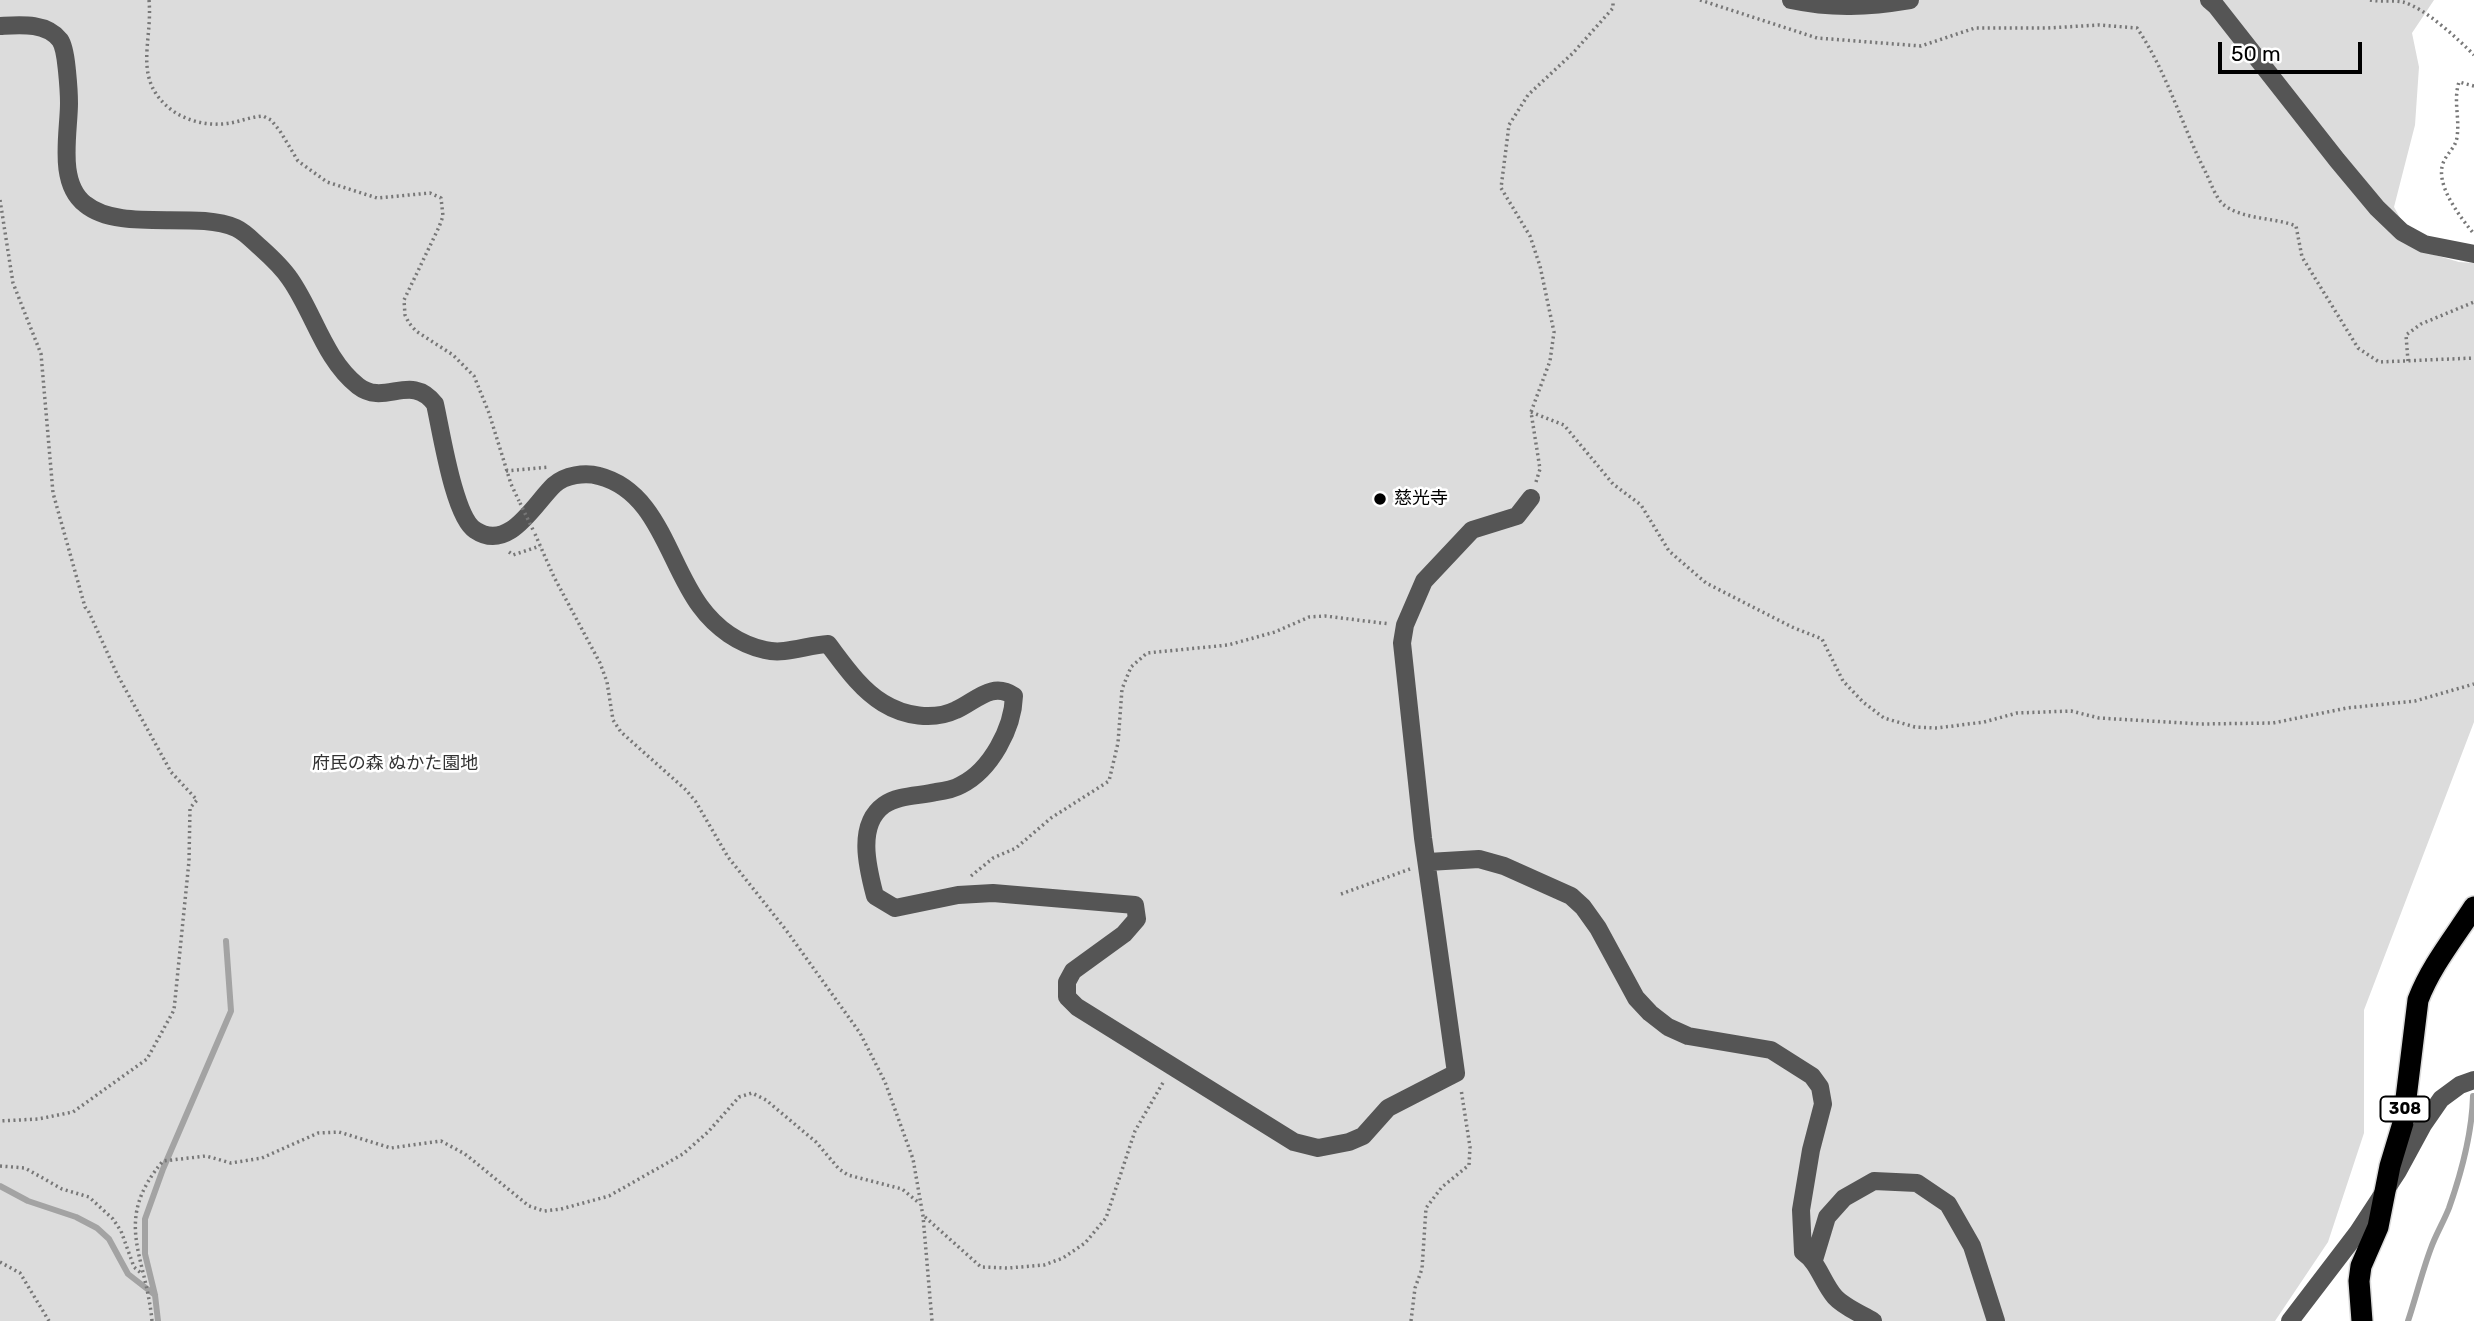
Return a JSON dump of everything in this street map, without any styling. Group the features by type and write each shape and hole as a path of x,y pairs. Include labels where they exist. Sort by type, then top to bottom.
{"highway":[{"name":"308","path":"2362,1321 2359,1281 2361,1266 2378,1227 2384,1193 2403,1123 2418,1000 2444,950 2474,907"}],"street":[{"path":"1791,0 1832,8 1910,0"},
{"path":"2209,0 2337,160 2377,208 2402,232 2424,244 2474,254"},
{"path":"0,26 28,24 45,29 61,40 66,59 69,100 67,149 70,181 79,198 97,212 127,218 226,225 244,233 270,256 289,278 325,346 359,387 374,393 418,389 428,395 435,404 451,479 465,518 473,529 489,535 505,534 532,512 555,484 579,474 597,475 620,483 657,524 700,606 718,626 737,640 767,651 783,652 828,644 866,691 885,705 914,715 936,716 954,711 989,691 1005,690 1014,696 1014,712 999,748 974,776 960,786 895,800 882,806 869,826 865,861 875,895 895,908 958,895 993,892 1135,905 1136,919 1124,934 1073,971 1068,982 1067,997 1077,1007 1294,1142 1318,1148 1334,1146 1363,1136 1388,1108 1456,1073 1423,838 1402,643 1405,625 1424,581 1472,530 1517,516 1531,498"},
{"path":"1428,862 1479,859 1504,866 1571,896 1598,928 1636,998 1668,1027 1688,1035 1771,1050 1812,1076 1820,1087 1823,1104 1804,1188 1801,1222 1803,1252 1814,1260 1823,1280 1837,1299 1872,1321"},
{"path":"2290,1321 2358,1232 2441,1099 2460,1085 2474,1080"},
{"path":"1814,1260 1827,1217 1844,1198 1874,1181 1917,1183 1948,1204 1972,1246 1996,1321"}],"path":[{"path":"149,0 146,47 149,82 159,98 182,117 220,124 263,116 271,120 280,131 298,160 327,182 377,198 430,193 440,198 443,216 404,300 405,316 416,331 453,355 474,376 489,413 510,484 554,577 600,663 607,682 613,720 621,732 696,802 728,857 786,930 860,1033 885,1082 913,1159 923,1216 932,1321"},
{"path":"1531,498 1540,469 1531,412 1550,361 1554,332 1540,266 1530,236 1501,188 1509,125 1528,95 1581,44 1613,8 1613,0"},
{"path":"1700,0 1817,38 1921,46 1975,27 2048,28 2099,24 2137,28 2149,46 2221,204 2237,213 2279,219 2296,226 2302,257 2358,348 2379,362 2474,358"},
{"path":"2370,0 2402,2 2419,8 2474,55"},
{"path":"2474,86 2459,82 2455,95 2457,138 2443,163 2444,186 2453,206 2474,234"},
{"path":"0,200 13,283 41,354 53,493 85,607 117,674 171,772 197,800 190,808 190,862 174,1010 148,1059 73,1112 38,1119 0,1121"},
{"path":"2408,361 2406,335 2421,324 2474,302"},
{"path":"1531,412 1564,425 1614,484 1641,505 1669,551 1706,583 1792,627 1822,639 1843,681 1863,702 1884,718 1937,728 1984,722 2017,713 2071,710 2099,718 2200,724 2273,723 2347,708 2415,701 2474,684"},
{"path":"958,895 972,873 993,858 1016,848 1051,818 1109,781 1118,743 1122,689 1131,667 1147,653 1228,645 1275,632 1309,617 1325,616 1405,625"},
{"path":"1341,894 1428,862"},
{"path":"923,1216 981,1267 1044,1265 1063,1258 1085,1243 1106,1218 1135,1131 1173,1066"},
{"path":"1411,1321 1415,1288 1422,1269 1426,1208 1442,1187 1469,1165 1470,1147 1464,1096 1456,1073"},
{"path":"152,1321 134,1221 143,1188 163,1161 206,1156 231,1163 262,1158 318,1133 339,1132 391,1149 441,1142 465,1154 529,1206 544,1211 610,1196 682,1153 708,1132 739,1097 752,1093 766,1100 816,1142 839,1169 848,1175 902,1189 919,1203"},
{"path":"0,1166 25,1168 62,1189 89,1197 117,1225 134,1267 143,1275"},
{"path":"0,1262 20,1273 49,1321"}],"green space":[{"name":"府民の森 ぬかた園地","path":"0,0 2434,0 2412,33 2419,67 2415,125 2394,207 2418,250 2459,262 2474,263 2474,722 2364,1010 2364,1133 2328,1242 2275,1321 0,1321"}],"waterway":[{"path":"158,1321 145,1254 145,1219 163,1169 231,1011 226,941"},
{"path":"2408,1321 2428,1257 2458,1180 2466,1152 2473,1096"},
{"path":"0,1186 28,1201 76,1217 97,1228 109,1239 128,1274 155,1295"}],"place":[{"name":"慈光寺","path":"1380,499"}]}
